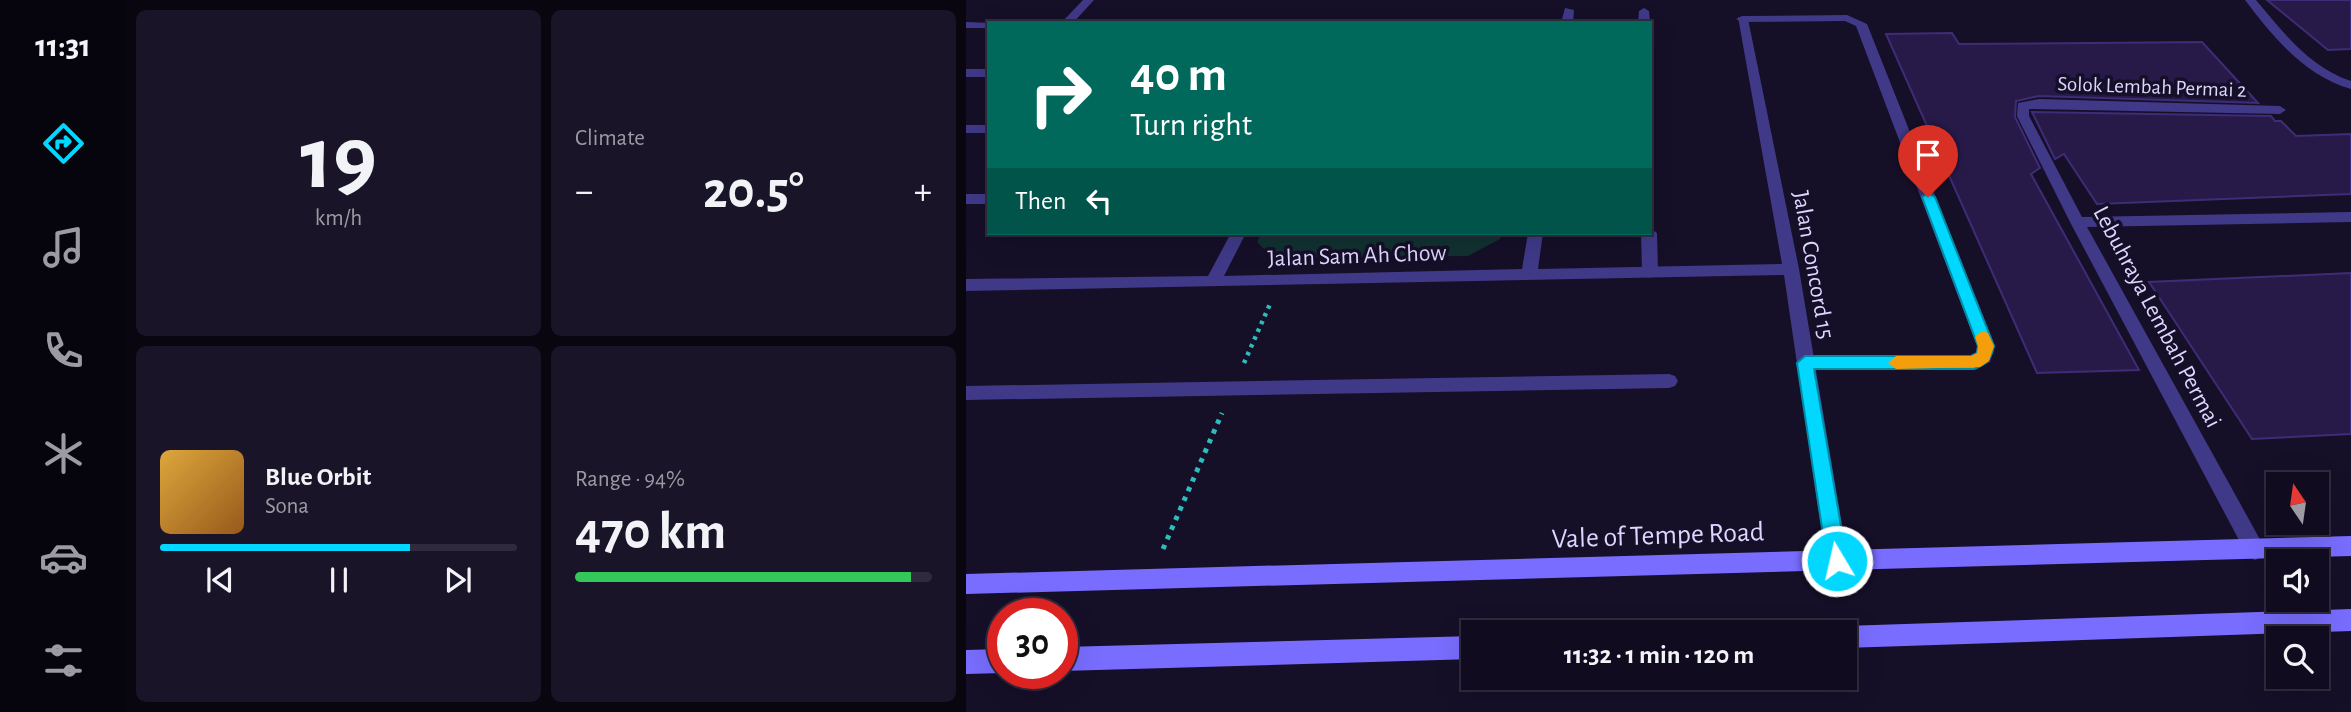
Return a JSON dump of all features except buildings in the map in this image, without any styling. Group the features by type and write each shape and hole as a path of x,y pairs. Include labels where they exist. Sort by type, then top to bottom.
{"main road":[{"name":"Vale of Tempe Road","path":"966,584 2351,546"},
{"path":"1857,636 2351,620"},
{"path":"1078,659 1461,647"},
{"path":"966,662 987,661"}],"street":[{"path":"1068,21 1089,0"},
{"path":"2250,0 2316,69 2335,82 2351,85"},
{"name":"Jalan Concord 15","path":"1805,363 1974,362 1984,357 1986,346 1861,24 1847,18 1742,19 1791,268 1805,363 1837,561"},
{"path":"966,25 987,25"},
{"path":"966,73 987,73"},
{"name":"Solok Lembah Permai 2","path":"2023,106 2039,103 2280,110"},
{"name":"Lebuhraya Lembah Permai","path":"2023,106 2023,116 2077,222 2255,550"},
{"path":"966,130 987,130"},
{"path":"966,199 987,199"},
{"path":"2077,222 2351,217"},
{"path":"1213,282 1237,235"},
{"path":"1529,274 1535,235"},
{"path":"1649,235 1650,272"},
{"name":"Jalan Sam Ah Chow","path":"966,285 1280,281 1791,268"},
{"path":"966,393 1669,381"}],"path":[{"path":"1150,579 1280,281"}],"green space":[{"path":"1261,235 1501,235 1500,239 1468,256 1273,258 1257,242"}],"slow traffic":[{"path":"1896,363 1974,362 1984,357 1986,346 1982,337"}],"route":[{"path":"1837,561 1805,363 1974,362 1984,357 1986,346 1928,197"}]}
